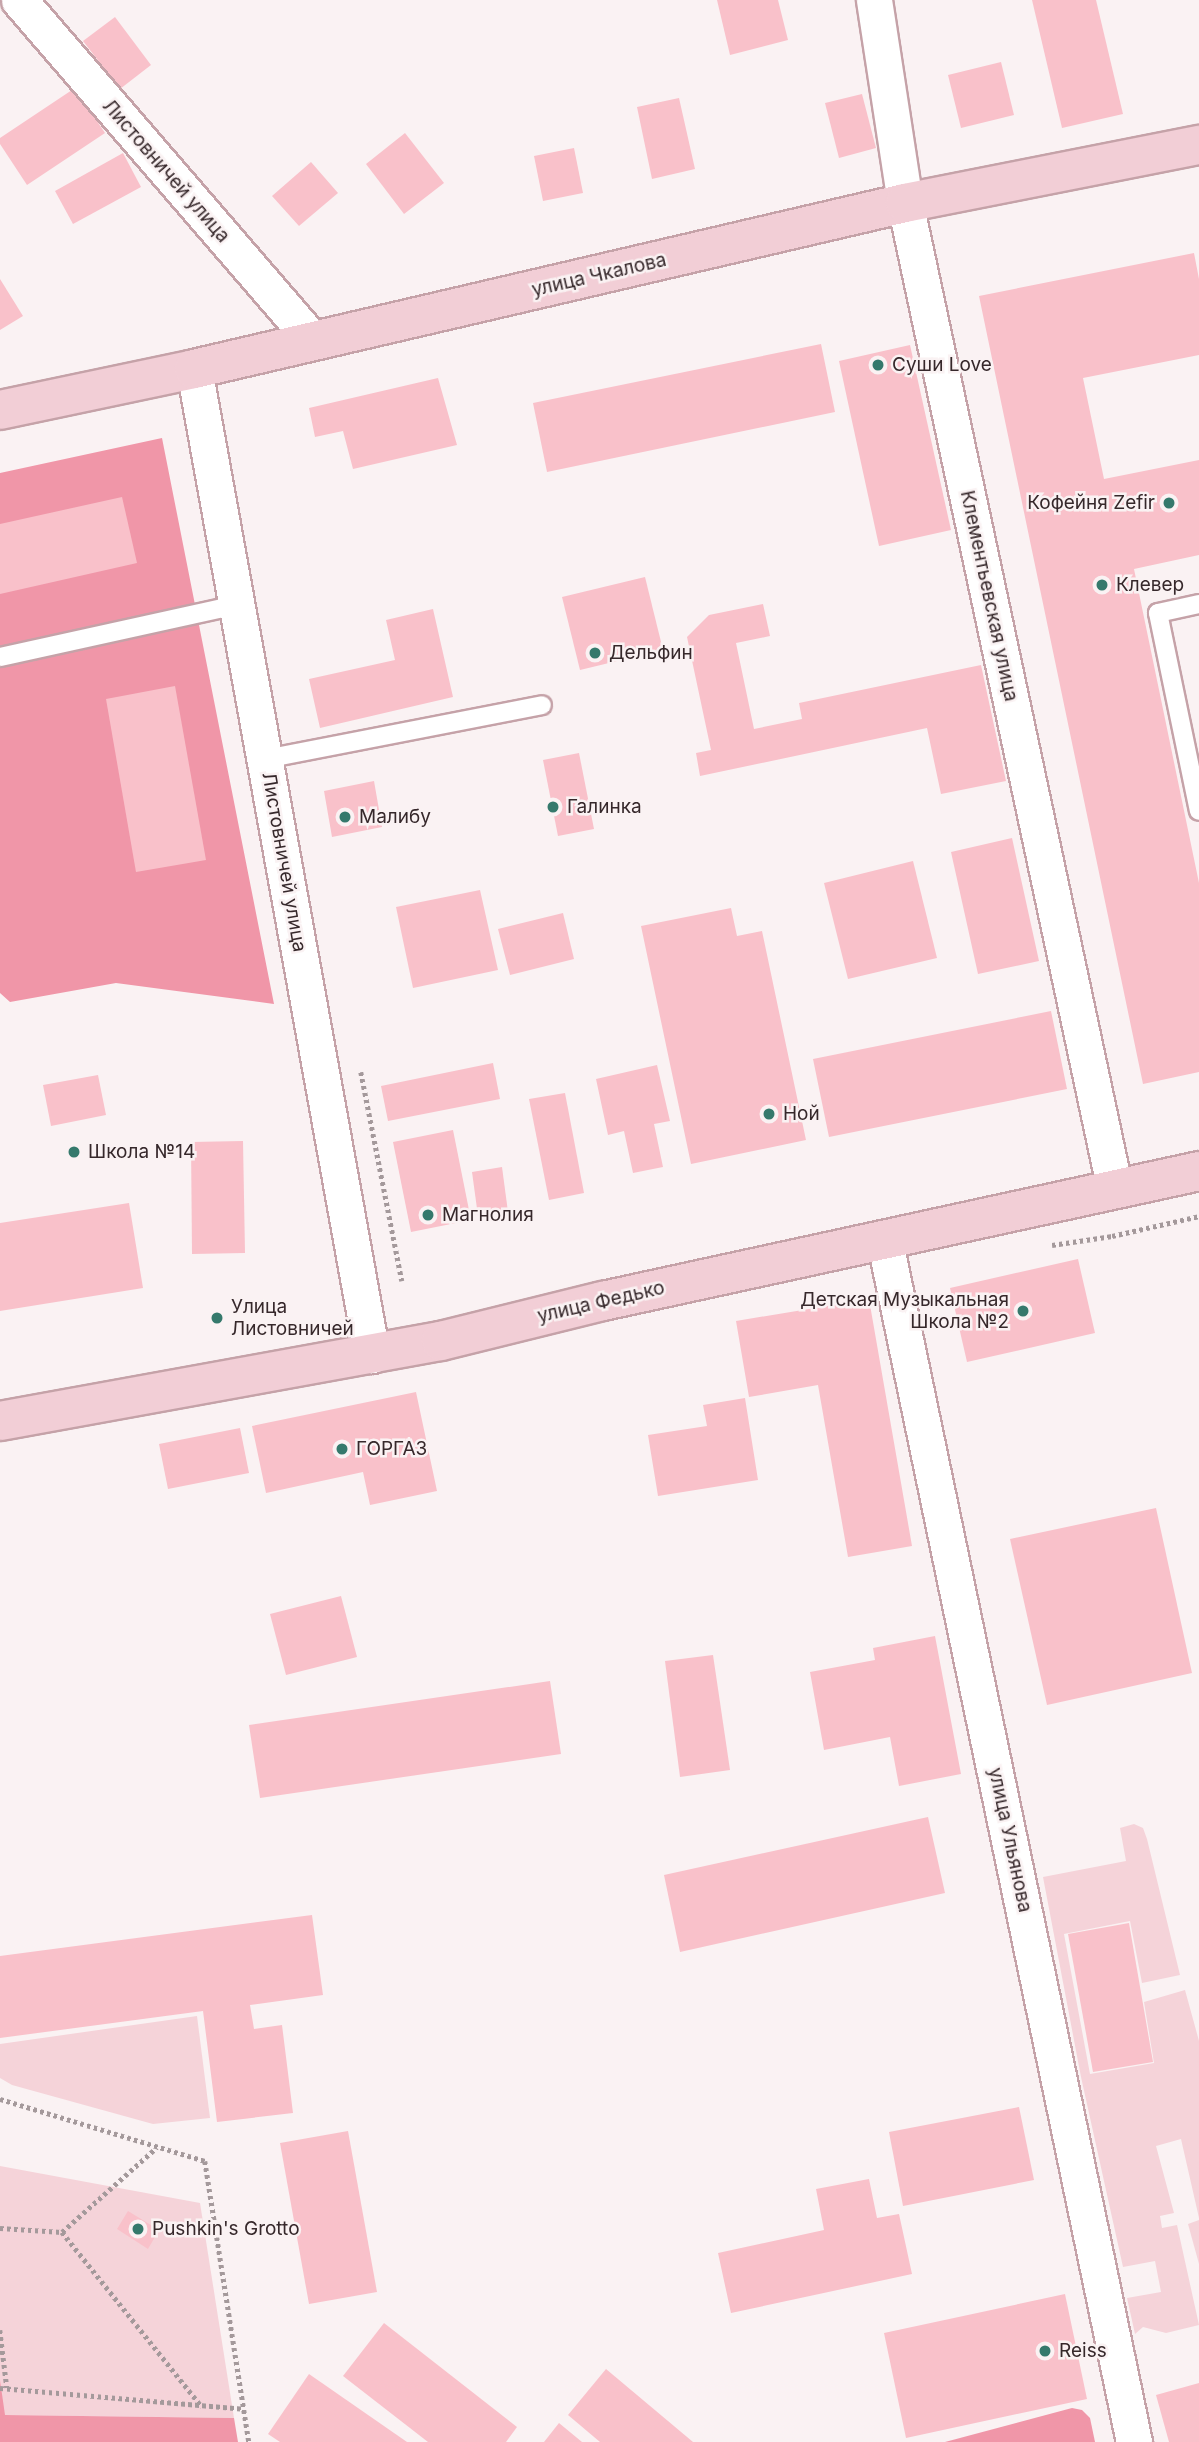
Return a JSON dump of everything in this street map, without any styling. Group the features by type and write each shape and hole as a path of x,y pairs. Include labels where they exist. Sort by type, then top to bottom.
{"main road":[{"name":"улица Чкалова","path":"0,410 194,369 905,203 1199,145"},
{"name":"улица Федько","path":"0,1421 372,1355 884,1238 1199,1171"}],"street":[{"name":"Листовничей улица","path":"19,0 313,341"},
{"name":"Клементьевская улица","path":"874,0 905,203 1115,1190"},
{"name":"Листовничей улица","path":"194,369 372,1355"},
{"name":"улица Ульянова","path":"884,1238 1134,2442"}],"lane":[{"path":"1199,604 1158,613 1199,811"},
{"path":"0,657 237,605"},
{"path":"265,759 542,705"}],"path":[{"path":"0,2099 205,2161 249,2442"},
{"path":"0,2228 62,2232 158,2147"},
{"path":"62,2232 202,2407"},
{"path":"0,2330 3,2388 243,2409"}],"shaded area":[{"path":"162,438 274,1004 116,983 10,1002 0,993 0,473"},
{"path":"1134,1824 1143,1828 1147,1839 1180,1975 1142,1983 1130,1921 1064,1934 1090,2074 1154,2063 1144,2002 1185,1990 1199,2041 1199,2218 1181,2139 1156,2146 1174,2213 1160,2216 1162,2228 1177,2225 1199,2325 1166,2333 1143,2327 1135,2334 1127,2298 1161,2292 1155,2261 1123,2267 1081,2077 1043,1877 1126,1861 1120,1828"},
{"path":"197,2016 210,2118 153,2124 12,2085 0,2078 0,2044"},
{"path":"0,2166 200,2203 234,2418 4,2415 0,2380"},
{"path":"1199,2220 1199,2264 1188,2224"},
{"path":"0,2380 5,2415 234,2418 238,2442 0,2442"},
{"path":"1072,2408 1082,2410 1090,2418 1095,2442 945,2442"}],"building":[{"path":"717,0 778,0 788,40 730,55"},
{"path":"1032,0 1096,0 1123,114 1062,128"},
{"path":"115,17 151,65 120,89 83,41"},
{"path":"1001,62 1014,115 961,128 948,75"},
{"path":"75,88 105,133 27,185 0,144 0,138"},
{"path":"862,94 876,148 839,158 825,103"},
{"path":"679,98 695,169 652,179 637,107"},
{"path":"405,133 444,183 404,214 366,164"},
{"path":"574,148 583,193 543,201 534,156"},
{"path":"123,153 141,187 73,224 55,191"},
{"path":"311,162 338,193 299,226 272,196"},
{"path":"1194,253 1199,279 1199,355 1083,378 1104,479 1199,460 1199,555 1134,569 1199,883 1199,1072 1143,1084 979,296"},
{"path":"0,279 23,316 0,330"},
{"path":"821,344 835,412 547,472 533,403"},
{"path":"910,345 951,530 879,546 839,361"},
{"path":"438,378 457,445 353,469 343,431 315,437 309,408"},
{"path":"122,497 137,563 0,594 0,524"},
{"path":"645,577 663,650 580,670 562,597"},
{"path":"763,604 770,636 736,643 754,729 802,719 799,703 981,665 1006,781 941,794 927,728 700,776 696,753 711,750 687,637 709,615"},
{"path":"433,609 453,697 320,728 309,679 395,660 386,620"},
{"path":"175,686 206,860 136,872 106,699"},
{"path":"579,753 594,829 558,836 543,760"},
{"path":"374,781 382,827 332,837 324,791"},
{"path":"1012,838 1039,961 978,974 951,852"},
{"path":"913,861 937,958 848,979 824,883"},
{"path":"480,890 498,970 413,988 396,907"},
{"path":"731,908 737,936 762,931 806,1140 691,1164 641,926"},
{"path":"563,913 574,959 510,975 498,929"},
{"path":"1051,1011 1067,1089 829,1137 813,1059"},
{"path":"493,1063 500,1099 388,1121 381,1086"},
{"path":"657,1065 670,1121 654,1124 663,1167 633,1173 624,1131 608,1135 596,1079"},
{"path":"98,1075 106,1115 51,1126 43,1085"},
{"path":"565,1093 584,1193 549,1200 529,1099"},
{"path":"453,1130 471,1220 411,1232 393,1142"},
{"path":"243,1141 245,1253 192,1254 191,1142"},
{"path":"502,1167 508,1212 478,1216 472,1172"},
{"path":"129,1203 143,1288 0,1311 0,1223"},
{"name":"Детская Музыкальная Школа №2","path":"1078,1259 1095,1333 967,1362 950,1288"},
{"path":"869,1299 912,1546 848,1557 818,1385 749,1397 736,1321"},
{"name":"ГОРГАЗ","path":"416,1392 437,1491 370,1505 363,1472 266,1493 252,1426"},
{"path":"745,1398 758,1480 658,1496 648,1435 707,1426 703,1405"},
{"path":"240,1428 249,1473 168,1489 159,1444"},
{"path":"1156,1508 1192,1673 1047,1705 1010,1539"},
{"path":"341,1596 357,1657 286,1675 270,1614"},
{"path":"935,1636 961,1774 899,1786 890,1737 824,1750 810,1672 875,1660 873,1648"},
{"path":"713,1655 730,1770 680,1777 665,1661"},
{"path":"550,1681 561,1754 260,1798 249,1725"},
{"path":"928,1817 945,1893 680,1952 664,1875"},
{"path":"312,1915 323,1995 250,2005 254,2029 282,2025 293,2113 217,2122 203,2011 0,2038 0,1956"},
{"path":"1129,1923 1153,2062 1093,2072 1068,1934"},
{"path":"1019,2107 1034,2180 903,2206 889,2132"},
{"path":"348,2131 377,2292 309,2304 280,2143"},
{"path":"869,2179 877,2218 899,2214 912,2274 731,2313 718,2253 824,2230 816,2189"},
{"name":"Pushkin's Grotto","path":"128,2211 159,2230 148,2249 117,2229"},
{"path":"1065,2294 1087,2399 906,2438 884,2333"},
{"path":"384,2323 517,2427 506,2442 428,2442 343,2376"},
{"path":"606,2369 693,2442 600,2442 568,2415"},
{"path":"309,2374 407,2442 280,2442 268,2434"},
{"path":"1199,2383 1199,2442 1169,2442 1156,2395"},
{"path":"559,2423 582,2442 544,2442"}],"place":[{"name":"Суши Love","path":"878,365"},
{"name":"Кофейня Zefir","path":"1169,503"},
{"name":"Клевер","path":"1102,585"},
{"name":"Дельфин","path":"595,653"},
{"name":"Галинка","path":"553,807"},
{"name":"Малибу","path":"345,817"},
{"name":"Ной","path":"769,1114"},
{"name":"Школа №14","path":"74,1152"},
{"name":"Магнолия","path":"428,1215"},
{"name":"Детская Музыкальная Школа №2","path":"1023,1311"},
{"name":"Улица Листовничей","path":"217,1318"},
{"name":"ГОРГАЗ","path":"342,1449"},
{"name":"Pushkin's Grotto","path":"138,2229"},
{"name":"Reiss","path":"1045,2351"}]}
